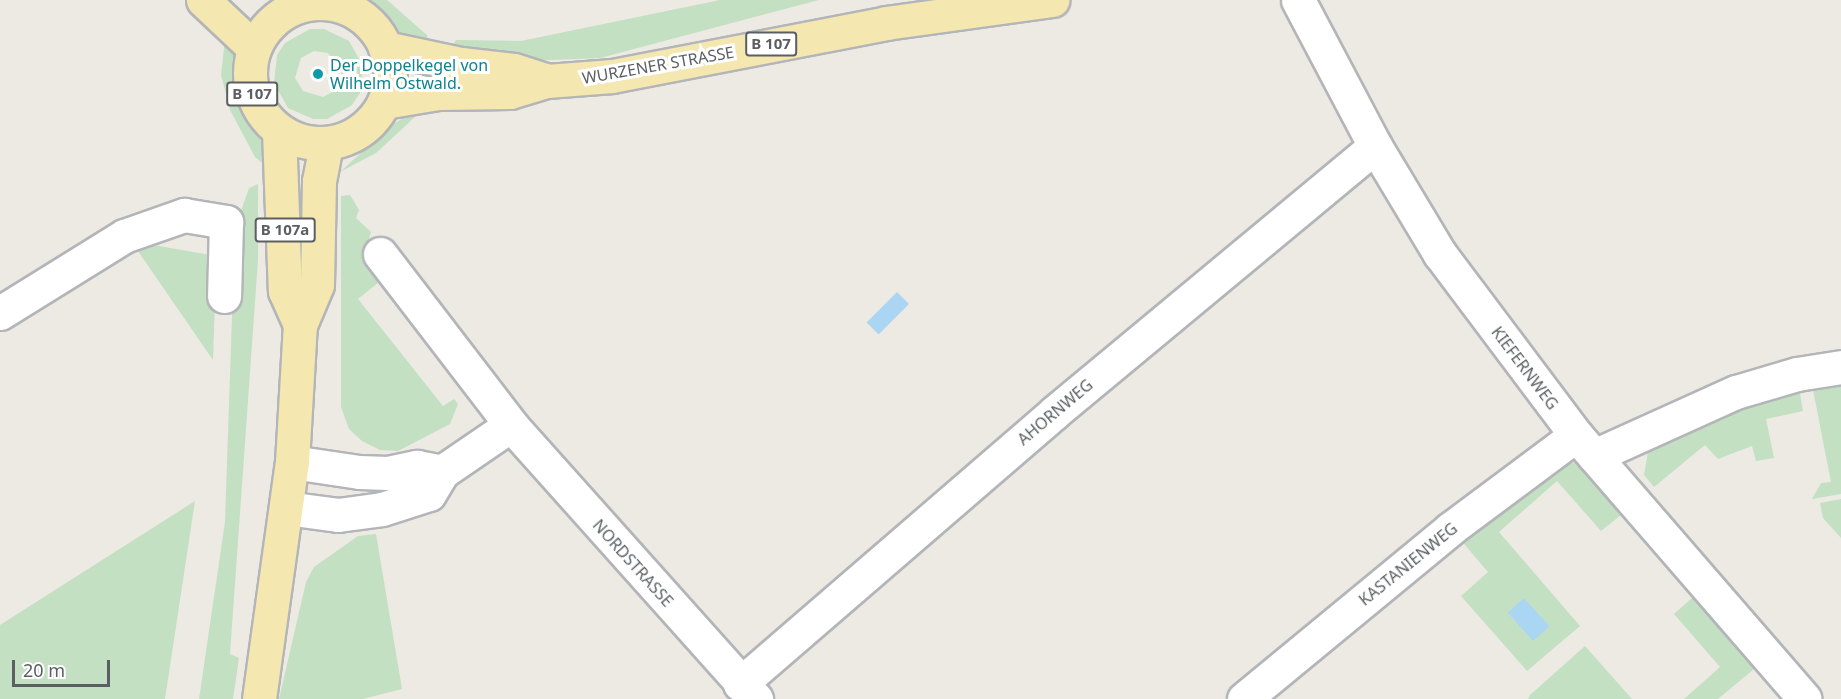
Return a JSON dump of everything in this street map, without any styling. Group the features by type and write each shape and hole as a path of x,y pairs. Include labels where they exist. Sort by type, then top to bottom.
{"main road":[{"path":"203,0 254,48"},
{"name":"WURZENER STRASSE","path":"384,102 438,93 510,92 547,81 612,76 886,23 1052,0"},
{"name":"B 107","path":"317,3 342,6 372,26 385,48 390,72 384,102 365,128 326,144 304,142 279,131 253,98 249,71 254,48 271,22 279,4 317,3"},
{"name":"WURZENER STRASSE","path":"385,48 461,64 514,70 547,81"},
{"name":"B 107a","path":"279,131 285,291 300,325"},
{"name":"B 107a","path":"259,699 292,462 300,325 317,285 319,181 326,144"}],"street":[{"name":"KIEFERNWEG","path":"1299,0 1375,146 1440,254 1585,446 1805,699"},
{"name":"AHORNWEG","path":"748,691 1055,412 1375,146"},
{"path":"0,313 124,236 184,216 226,222 224,296"},
{"name":"NORDSTRASSE","path":"380,254 511,425 748,691"},
{"name":"KASTANIENWEG","path":"1244,699 1450,529 1585,446 1736,392 1797,374 1841,367"},
{"path":"286,508 338,515 382,509 429,494 442,472 511,425"},
{"path":"292,462 359,472 388,473 417,467 442,472"}],"green space":[{"path":"365,0 387,0 427,35 430,46 398,34"},
{"path":"720,0 819,0 600,58 527,61 449,51 456,40 521,41"},
{"path":"310,29 324,29 349,41 363,66 360,93 352,105 327,119 313,119 288,108 274,83 277,55 285,43","holes":["314,51 328,53 342,70 336,90 323,97 303,91 295,78 301,58"]},
{"path":"225,39 229,39 235,54 242,112 260,135 267,167 255,157 230,110 221,75"},
{"path":"416,111 416,116 376,153 340,172 391,125"},
{"path":"258,184 258,260 230,654 239,658 233,699 199,699 225,522 235,228 249,188"},
{"path":"350,195 359,210 356,218 371,232 365,253 378,283 358,299 443,406 454,399 458,404 450,424 398,451 380,450 362,441 349,429 341,407 341,196"},
{"path":"131,241 210,255 216,267 213,360"},
{"path":"1841,380 1841,494 1812,499 1821,483 1831,482 1812,385"},
{"path":"1799,388 1803,411 1766,419 1774,458 1756,461 1752,446 1718,459 1705,445 1654,487 1644,475 1649,446 1734,410"},
{"path":"1576,462 1621,515 1601,531 1557,481 1499,532 1580,626 1527,671 1461,596 1488,572 1459,538 1500,516 1560,467"},
{"path":"1841,499 1841,538 1823,518 1820,503"},
{"path":"195,501 165,699 0,699 0,625"},
{"path":"376,534 402,689 363,699 279,699 306,582 314,567 358,536"},
{"path":"1693,597 1754,669 1718,699 1684,699 1720,667 1674,614"},
{"path":"1585,646 1632,699 1528,699 1530,695"}],"water":[{"path":"897,292 909,304 879,334 867,322"},
{"path":"1524,598 1549,626 1533,641 1508,613"}],"place":[{"name":"Der Doppelkegel von Wilhelm Ostwald.","path":"318,74"}]}
